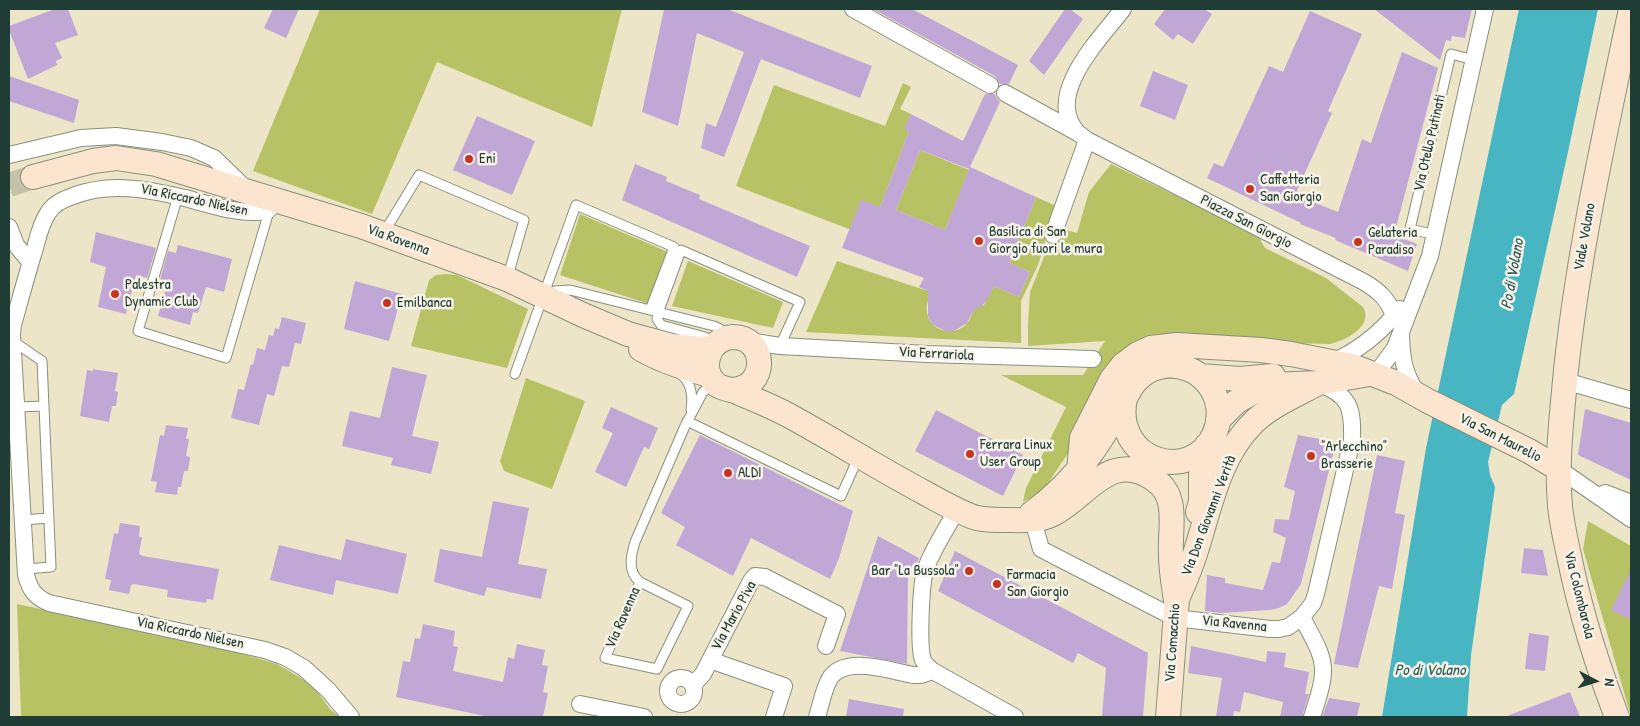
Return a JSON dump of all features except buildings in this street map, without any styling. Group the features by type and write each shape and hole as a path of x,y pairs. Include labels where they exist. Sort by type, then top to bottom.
{"main road":[{"name":"Viale Volano","path":"1559,469 1565,381 1574,301 1631,9"},
{"name":"Via Ravenna","path":"33,177 93,160 116,158 156,164 249,192 272,203 383,234 507,279 545,298 628,334 690,349 732,347 758,372 726,383"},
{"name":"Via Ravenna","path":"583,315 624,342 652,356 726,383 786,414 916,488 975,518 1023,520 1052,515 1107,473 1130,469 1142,473 1156,480 1166,491 1172,507 1170,555 1176,609"},
{"name":"Via Ravenna","path":"1079,470 1082,438 1112,379 1123,365 1138,354 1151,348 1177,345 1261,350 1290,354 1331,362 1373,374 1423,398"},
{"path":"726,383 707,363 732,347"},
{"name":"Via Ravenna","path":"1200,376 1226,379 1264,377 1331,362"},
{"name":"Via Ravenna","path":"1023,520 1040,507 1079,470 1094,450 1136,381 1143,374 1152,369 1172,365 1192,370 1213,391 1217,400 1218,420 1212,438 1200,452 1181,460 1130,454 1114,457 1079,470"},
{"name":"Via Ravenna","path":"1218,420 1236,402 1260,388 1272,385 1318,384 1373,374"},
{"name":"Via Don Giovanni Verità","path":"1176,609 1226,462 1244,433 1263,414 1318,384"},
{"path":"1125,398 1123,414 1130,439 1153,457"},
{"name":"Via San Maurelio","path":"1423,398 1529,451 1559,469"},
{"name":"Via Comacchio","path":"1183,540 1193,527 1201,501 1201,475 1206,446"},
{"name":"Via Comacchio","path":"1153,457 1180,488 1183,503 1183,540 1168,717"},
{"name":"Via Colombarola","path":"1559,469 1560,508 1577,592 1590,643 1616,717"}],"street":[{"path":"853,9 990,85"},
{"path":"1053,235 1083,137 1070,124 1067,114 1067,96 1071,80 1123,9"},
{"name":"Via Otello Putinati","path":"1373,374 1388,357 1401,334 1436,235 1485,9"},
{"name":"Piazza San Giorgio","path":"1005,93 1083,137 1364,282 1387,300 1394,316"},
{"name":"Via Ravenna","path":"9,154 81,138 116,136 191,148 214,158 249,192"},
{"name":"Via Riccardo Nielsen","path":"272,203 267,211 245,212 178,196 113,187 67,198 48,211 30,262 13,325 25,569 28,584 33,593 49,603 265,650 285,657 304,668 317,679 351,717"},
{"path":"9,227 16,245 30,262"},
{"name":"Via Otello Putinati","path":"1331,362 1350,354 1367,342 1394,316 1423,276"},
{"name":"Via Otello Putinati","path":"1401,334 1404,368 1408,379 1423,398"},
{"path":"732,347 780,346"},
{"name":"Via Ferrariola","path":"780,346 928,354 1093,359"},
{"path":"1565,381 1631,400"},
{"name":"Via Ravenna","path":"1023,520 1041,549 1176,609 1270,629 1288,627 1302,618 1316,594 1352,440 1350,409 1342,396 1334,389 1318,384"},
{"name":"Via San Maurelio","path":"1559,469 1631,519"},
{"name":"Via San Maurelio","path":"1581,483 1631,503"},
{"path":"957,508 929,563 923,582 921,652 926,665 933,671 1015,717"},
{"name":"Via Mario Piva","path":"693,685 703,674 750,581 755,576 765,577 837,614 826,646"},
{"path":"1302,618 1319,650 1323,664 1322,682 1312,717"},
{"name":"Via Mario Piva","path":"710,660 784,686 774,717"},
{"path":"817,717 828,681 838,670 847,666 869,667 913,675 921,675 933,671"},
{"name":"Via Mario Piva","path":"680,678 688,679 694,689 692,697 678,710 670,698 668,689 672,681 680,678"},
{"path":"580,704 620,715 644,717"}],"lane":[{"name":"Via Otello Putinati","path":"1436,235 1410,228 1451,54 1474,60"},
{"path":"383,234 419,175 524,220 507,279"},
{"path":"178,196 138,332 226,358 272,203"},
{"path":"516,374 545,298 576,205 674,247 654,312 657,319 661,325 732,347"},
{"path":"654,312 681,250 800,302 780,346"},
{"path":"545,298 555,291 570,290 714,326 720,329 732,347"},
{"path":"13,340 42,361 51,567 25,569"},
{"name":"Via Ravenna","path":"624,342 686,378 691,394 689,417"},
{"name":"Via Ravenna","path":"640,582 605,658 657,669 688,606 640,582 636,578 632,569 633,548 689,417 703,392 726,383"},
{"path":"17,407 44,406"},
{"path":"689,417 841,496 859,456"},
{"path":"23,520 49,518"}],"green space":[{"path":"320,9 622,9 592,127 437,62 372,214 253,171"},
{"path":"903,83 911,87 900,109 911,114 905,129 909,131 880,207 849,229 736,186 774,85 885,126"},
{"path":"920,150 969,170 945,230 896,210"},
{"path":"1111,164 1258,236 1265,248 1326,278 1363,307 1365,320 1356,332 1343,340 1330,344 1183,341 1071,449 1040,492 1023,502 1026,488 1066,407 1001,375 1083,375 1105,341 1028,346 1028,325 1030,292 1056,227 1077,233 1089,192"},
{"path":"1036,197 1056,206 1038,265 1021,301 1021,343 806,332 837,261 931,292 927,307 929,319 937,328 943,330 950,331 962,328 970,320 974,308 984,305 994,286 1019,297 1030,272 1009,263"},
{"path":"580,214 668,252 649,304 560,275"},
{"path":"688,261 783,302 773,328 672,306"},
{"path":"436,275 457,275 528,309 507,368 411,346 429,280"},
{"path":"526,378 585,401 552,489 504,471 500,461"},
{"path":"1588,521 1631,546 1631,717 1583,549"},
{"path":"17,604 223,648 277,664 311,684 331,710 340,717 21,717"}],"water":[{"name":"Po di Volano","path":"1519,9 1598,9 1514,394 1502,405 1488,462 1490,475 1495,487 1471,655 1467,717 1382,717 1426,448"}],"tunnel":[{"path":"9,185 33,177"}],"place":[{"name":"Eni","path":"469,159"},
{"name":"Caffetteria San Giorgio","path":"1250,189"},
{"name":"Basilica di San Giorgio fuori le mura","path":"979,241"},
{"name":"Gelateria Paradiso","path":"1358,242"},
{"name":"Palestra Dynamic Club","path":"115,294"},
{"name":"Emilbanca","path":"387,303"},
{"name":"Ferrara Linux User Group","path":"970,454"},
{"name":"\"Arlecchino\" Brasserie","path":"1311,456"},
{"name":"ALDI","path":"728,473"},
{"name":"Bar \"La Bussola\"","path":"969,571"},
{"name":"Farmacia San Giorgio","path":"997,584"}]}
